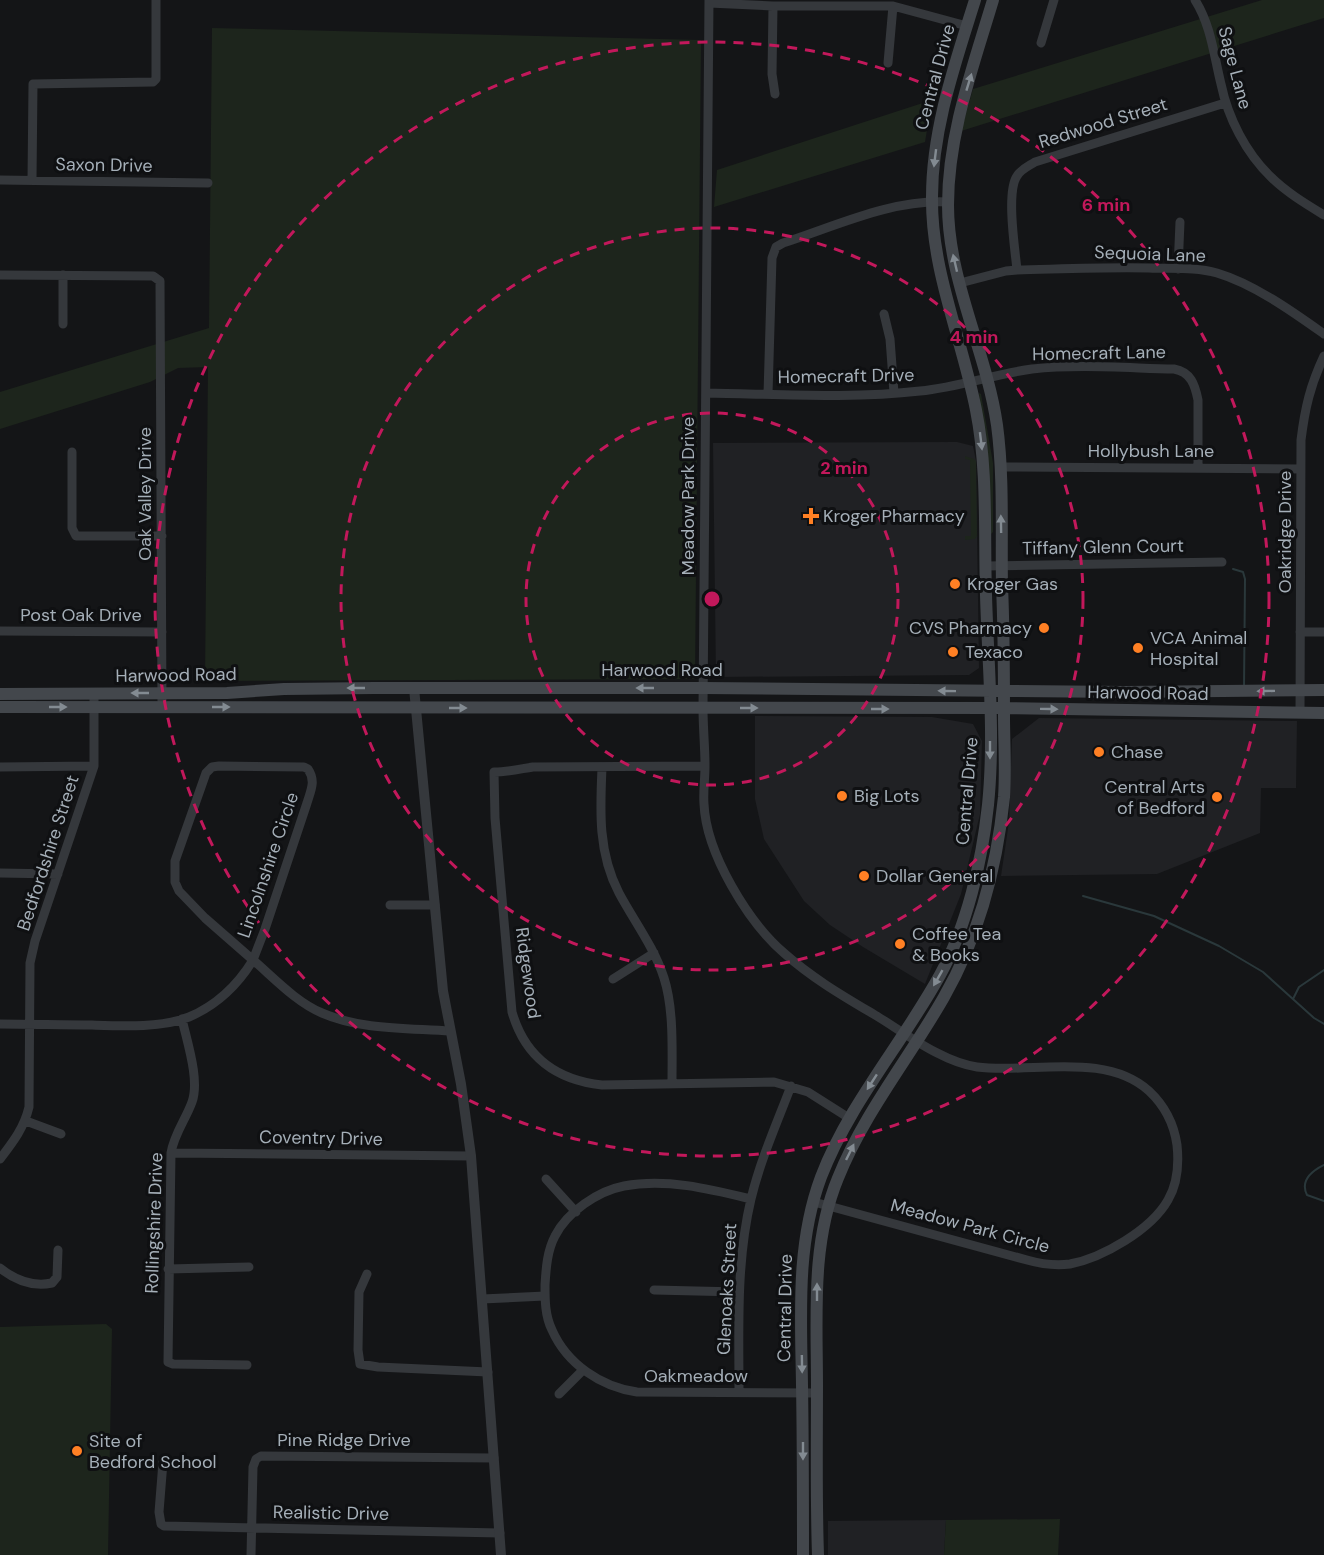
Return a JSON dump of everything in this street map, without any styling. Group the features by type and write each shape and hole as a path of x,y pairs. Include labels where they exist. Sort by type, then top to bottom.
{"main road":[{"name":"Central Drive","path":"803,1555 801,1282 807,1231 814,1202 820,1180 849,1118 943,970 973,888 984,830 990,771 990,691 983,462 976,408 939,267 931,201 940,119 975,0"},
{"name":"Central Drive","path":"818,1555 817,1275 828,1206 838,1178 858,1136 945,996 965,956 989,887 1004,793 1005,691 1001,467 997,426 987,380 960,283 949,231 948,202 954,143 961,108 993,0"},
{"name":"Harwood Road","path":"0,694 227,693 284,689 414,688 1158,692 1324,690"},
{"path":"841,689 841,708"},
{"path":"1158,692 1159,711"},
{"name":"Harwood Road","path":"0,707 1004,708 1324,713"},
{"path":"984,830 999,833"},
{"path":"951,950 965,956"}],"street":[{"path":"32,180 33,84 153,82 156,80 156,0"},
{"path":"1041,43 1054,0"},
{"name":"Sage Lane","path":"1195,0 1204,14 1226,103 1235,126 1263,169 1279,184 1324,215"},
{"path":"709,1 773,6 893,6 934,15 967,26"},
{"name":"Meadow Park Drive","path":"709,1 704,805 715,850 731,885 758,925 784,953 811,974 917,1041"},
{"path":"773,6 772,74 775,94"},
{"path":"888,63 893,6"},
{"name":"Redwood Street","path":"1017,270 1011,196 1014,181 1023,169 1035,162 1226,103"},
{"name":"Saxon Drive","path":"0,180 208,183"},
{"path":"768,394 772,258 776,247 893,207 931,201 948,202"},
{"path":"1178,269 1180,222"},
{"name":"Sequoia Lane","path":"960,283 1017,270 1103,267 1178,269 1214,273 1234,280 1292,311 1324,334"},
{"path":"0,275 63,275 63,324"},
{"name":"Oak Valley Drive","path":"63,275 153,276 160,281 162,707"},
{"path":"884,314 890,339 894,393"},
{"name":"Oakridge Drive","path":"1300,713 1301,440 1306,404 1314,377 1324,356"},
{"name":"Homecraft Lane","path":"987,380 1052,367 1180,370 1187,374 1196,390 1198,400 1198,467"},
{"name":"Homecraft Drive","path":"706,393 894,393 987,380"},
{"path":"72,452 72,528 76,536 162,536"},
{"name":"Hollybush Lane","path":"1001,467 1301,469"},
{"name":"Tiffany Glenn Court","path":"985,566 1222,562"},
{"name":"Post Oak Drive","path":"0,631 162,632"},
{"path":"1300,632 1324,632"},
{"path":"414,688 443,991 461,1084 471,1156 501,1555"},
{"name":"Bedfordshire Street","path":"0,1159 20,1133 29,1107 30,963 35,941 94,766 94,694"},
{"path":"0,767 94,766"},
{"name":"Lincolnshire Circle","path":"219,766 304,767 310,772 314,784 253,960 205,918 179,891 175,882 175,861 189,816 208,770 219,766"},
{"name":"Ridgewood","path":"705,766 533,767 494,772 495,818 512,1012 522,1037 537,1057 560,1074 582,1083 602,1085 762,1082 791,1086 808,1092 849,1118"},
{"path":"602,768 600,814 604,854 618,891 654,953 667,991 672,1083"},
{"path":"0,873 58,874"},
{"path":"390,905 435,905"},
{"path":"613,979 654,953"},
{"path":"0,1024 132,1026 182,1019 225,996 242,978 253,960 290,993 322,1013 373,1026 450,1031"},
{"name":"Rollingshire Drive","path":"182,1019 194,1073 194,1095 178,1130 171,1153 168,1362 173,1364 247,1365"},
{"name":"Meadow Park Circle","path":"814,1202 1027,1260 1054,1265 1084,1260 1120,1243 1150,1222 1167,1201 1177,1176 1179,1161 1173,1127 1158,1100 1134,1080 1122,1074 1094,1068 975,1066 950,1058 917,1041"},
{"name":"Glenoaks Street","path":"739,1392 741,1261 751,1199 791,1086"},
{"path":"26,1121 61,1134"},
{"name":"Coventry Drive","path":"171,1153 471,1156"},
{"path":"546,1179 576,1212"},
{"name":"Oakmeadow","path":"751,1199 704,1187 633,1185 608,1191 590,1200 555,1236 549,1250 545,1296 546,1313 552,1330 563,1349 583,1370 624,1390 637,1392 817,1392"},
{"path":"0,1268 12,1277 30,1283 52,1283 57,1277 58,1250"},
{"path":"168,1269 249,1267"},
{"path":"367,1274 359,1292 358,1350 360,1364 378,1367 488,1372"},
{"path":"654,1290 740,1292"},
{"path":"482,1299 545,1296"},
{"path":"559,1394 583,1370"},
{"name":"Pine Ridge Drive","path":"251,1555 253,1467 256,1459 261,1456 494,1458"},
{"name":"Realistic Drive","path":"163,1462 159,1512 161,1524 174,1527 500,1533"}],"shaded area":[{"path":"1262,0 1324,0 1324,18 961,131 973,89"},
{"path":"212,28 701,40 695,679 205,681 208,367 178,368 150,382 0,429 0,392 209,328"},
{"path":"932,100 925,142 714,207 717,170"},
{"path":"979,393 993,463 993,532 991,534"},
{"path":"957,442 973,446 976,461 979,668 969,675 716,677 713,443"},
{"path":"965,456 976,461 977,536 975,539 965,540 965,536 971,536 970,460 965,459"},
{"path":"755,716 932,717 973,724 982,741 980,814 961,894 925,984 830,925 804,901 764,839 755,799"},
{"path":"1039,718 1297,721 1296,788 1261,788 1260,833 1157,874 1001,876 1009,822 1012,739"},
{"path":"106,1324 112,1329 108,1555 0,1555 0,1327"},
{"path":"1060,1519 1058,1555 944,1555 946,1520"},
{"path":"946,1520 944,1555 828,1555 828,1521"}],"waterway":[{"path":"1233,569 1243,572 1245,579 1244,688"},
{"path":"1083,896 1154,916 1219,946 1263,972 1314,1018 1324,1024"},
{"path":"1293,999 1299,987 1324,970"},
{"path":"1324,1165 1308,1177 1305,1185 1307,1195 1324,1201"}],"place":[{"name":"Kroger Pharmacy","path":"811,516"},
{"name":"Kroger Gas","path":"955,584"},
{"name":"CVS Pharmacy","path":"1044,628"},
{"name":"VCA Animal Hospital","path":"1138,648"},
{"name":"Texaco","path":"953,652"},
{"name":"Chase","path":"1099,752"},
{"name":"Big Lots","path":"842,796"},
{"name":"Central Arts of Bedford","path":"1217,797"},
{"name":"Dollar General","path":"864,876"},
{"name":"Coffee Tea & Books","path":"900,944"},
{"name":"Site of Bedford School","path":"77,1451"}]}
